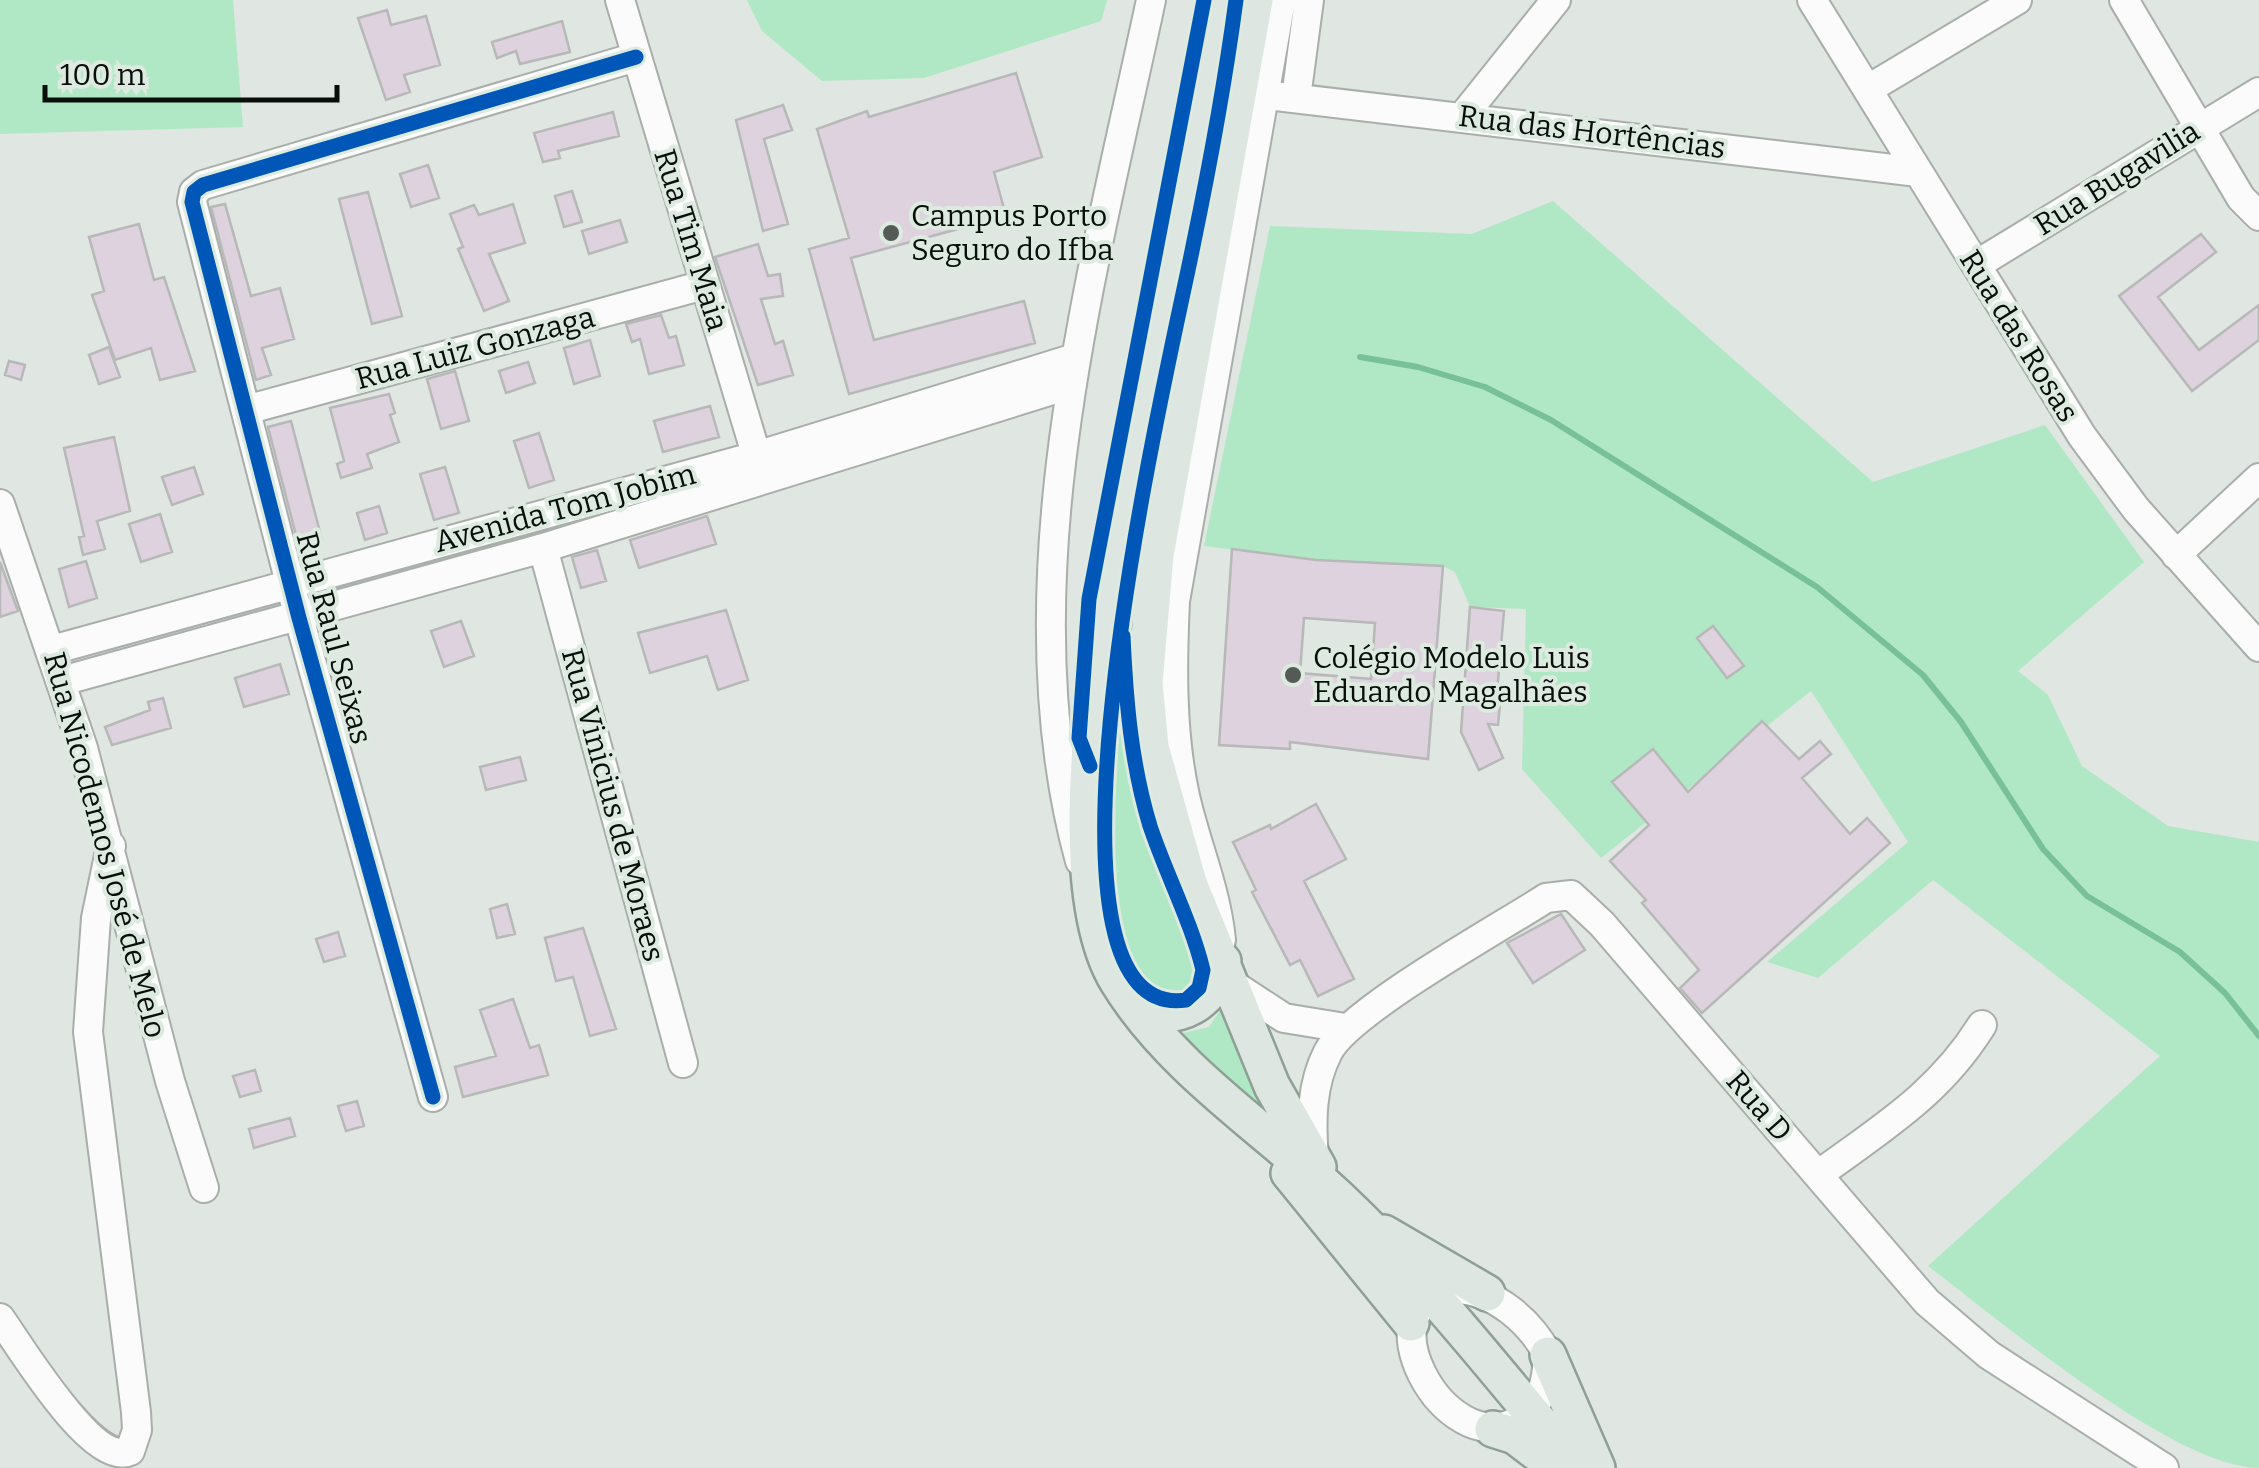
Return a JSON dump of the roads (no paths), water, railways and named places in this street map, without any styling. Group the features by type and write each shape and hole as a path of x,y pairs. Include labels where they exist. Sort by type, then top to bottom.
{"main road":[{"path":"1218,0 1198,132 1108,601 1090,766 1093,907 1106,960 1138,1008 1260,1132 1350,1209 1486,1293"},
{"path":"1255,0 1156,555 1144,683 1150,747 1164,807 1189,883 1278,1098 1314,1161 1421,1310"},
{"path":"1179,423 1225,301"},
{"path":"1138,1008 1170,1015 1200,1004 1228,973"},
{"path":"1260,1132 1307,1199 1530,1412 1578,1468"},
{"path":"1548,1355 1596,1468"},
{"path":"1493,1429 1515,1436 1557,1468"}],"street":[{"name":"Rua Tim Maia","path":"620,0 760,468"},
{"path":"1093,907 1061,793 1053,718 1051,626 1057,511 1074,371 1151,0"},
{"path":"1281,0 1225,301 1203,453 1181,557 1172,660 1184,796 1217,901 1228,973 1284,1018 1344,1028"},
{"path":"1296,98 1309,0"},
{"path":"1463,116 1556,0"},
{"name":"Rua das Rosas","path":"1812,0 2082,436 2176,554 2259,647"},
{"path":"1870,88 2017,0"},
{"path":"2124,0 2241,198 2259,216"},
{"name":"Rua Raul Seixas","path":"434,1097 299,618 193,212 194,192 203,185 636,57"},
{"name":"Rua Bugavilia","path":"1976,266 2259,92"},
{"name":"Rua das Hortências","path":"1266,95 1918,172"},
{"name":"Rua Luiz Gonzaga","path":"246,410 704,285"},
{"name":"Avenida Tom Jobim","path":"62,681 551,545 760,468 1074,371"},
{"name":"Avenida Tom Jobim","path":"52,650 550,512 760,468"},
{"path":"2176,554 2259,478"},
{"name":"Rua Nicodemos José de Melo","path":"0,504 62,681 111,846 170,1081 204,1188"},
{"name":"Rua Vinicius de Moraes","path":"550,512 551,545 683,1062"},
{"path":"121,630 130,662"},
{"path":"0,1318 50,1390 98,1445 111,1452 130,1450 137,1430 136,1412 88,1032 96,918 111,846"},
{"name":"Rua D","path":"1314,1161 1312,1106 1318,1078 1344,1028 1546,898 1572,895 1602,924 1927,1302 1988,1355 2164,1468"},
{"path":"1818,1175 1931,1092 1957,1065 1982,1025"},
{"path":"1457,1289 1486,1293 1510,1310 1548,1355 1543,1390 1530,1412 1493,1429 1453,1410 1432,1390 1417,1366 1421,1310 1457,1289"}],"waterway":[{"path":"1360,357 1418,367 1485,387 1551,420 1817,587 1923,675 1961,722 2043,849 2087,896 2180,952 2225,993 2259,1036"}],"place":[{"name":"Campus Porto Seguro do Ifba","path":"891,233"},
{"name":"Colégio Modelo Luis Eduardo Magalhães","path":"1293,675"}]}
